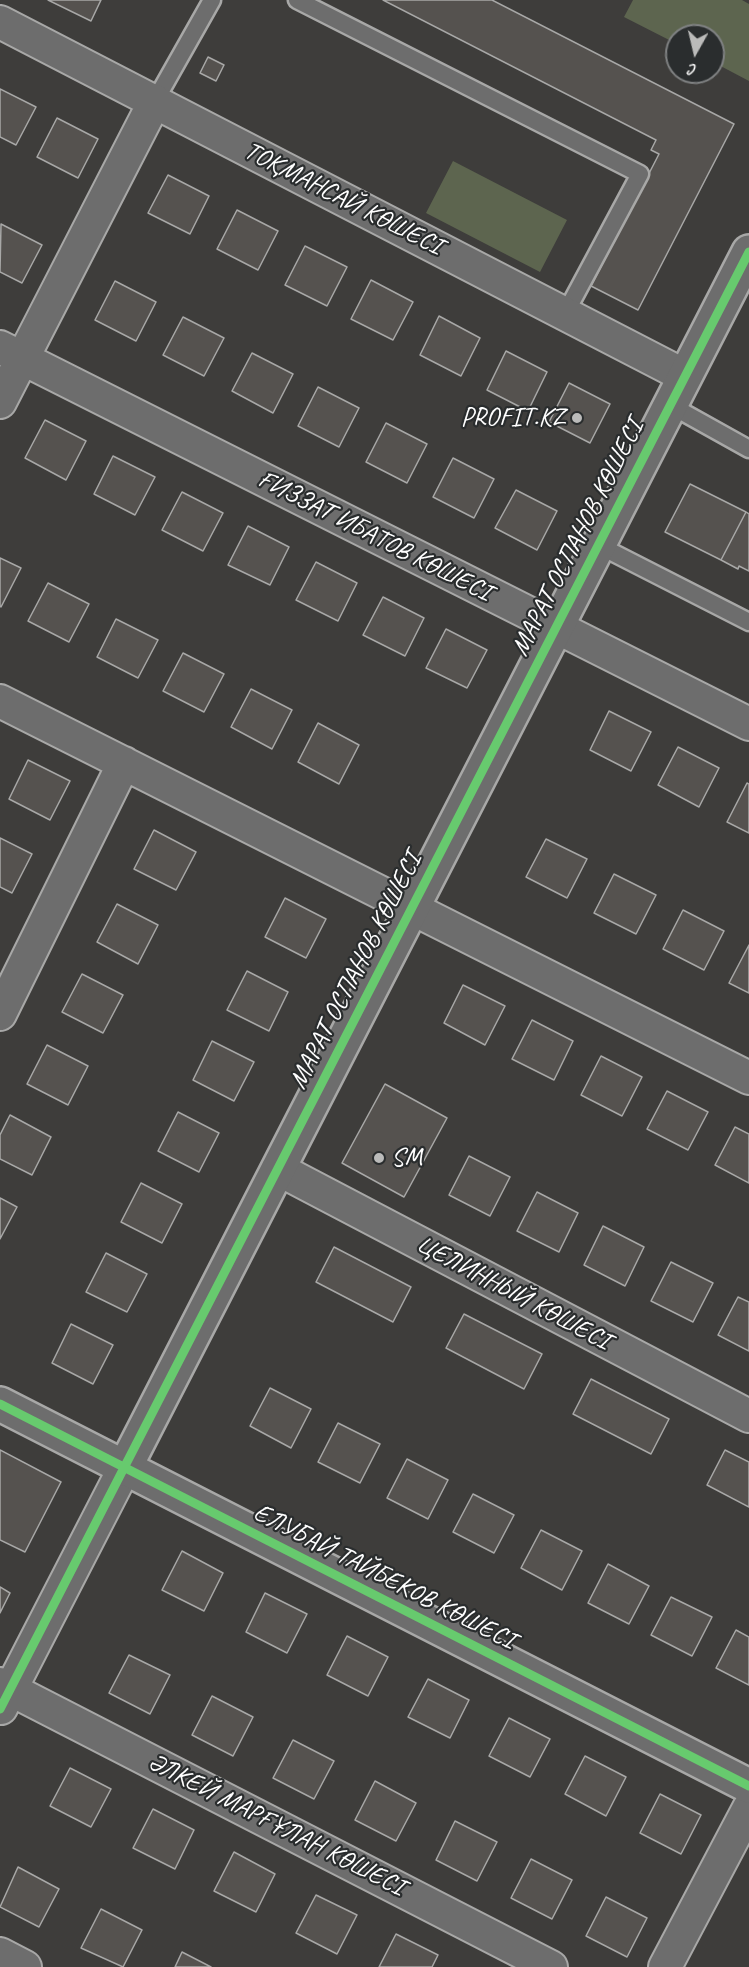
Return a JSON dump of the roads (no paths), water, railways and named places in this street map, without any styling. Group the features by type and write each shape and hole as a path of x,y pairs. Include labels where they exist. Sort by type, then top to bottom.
{"street":[{"name":"ТОҚМАНСАЙ КӨШЕСІ","path":"0,22 685,376"},
{"path":"0,402 11,353 154,101"},
{"name":"МАРАТ ОСПАНОВ КӨШЕСІ","path":"3,1694 124,1468 749,252"},
{"name":"ҒИЗЗАТ ИБАТОВ КӨШЕСІ","path":"11,353 749,724"},
{"path":"0,701 749,1078"},
{"path":"0,1014 124,763"},
{"name":"ЦЕЛИННЫЙ КӨШЕСІ","path":"278,1169 749,1416"},
{"name":"ЕЛУБАЙ ТАЙБЕКОВ КӨШЕСІ","path":"0,1404 749,1786"},
{"name":"ӘЛКЕЙ МАРҒҰЛАН КӨШЕСІ","path":"3,1694 551,1967"},
{"path":"665,1967 749,1808"},
{"path":"0,1954 25,1967"}],"lane":[{"path":"154,101 212,0"},
{"path":"297,0 640,174 565,314"},
{"path":"670,405 749,449"},
{"path":"598,545 749,622"}],"place":[{"name":"PROFIT.KZ","path":"577,418"},
{"name":"SM","path":"379,1158"}]}
